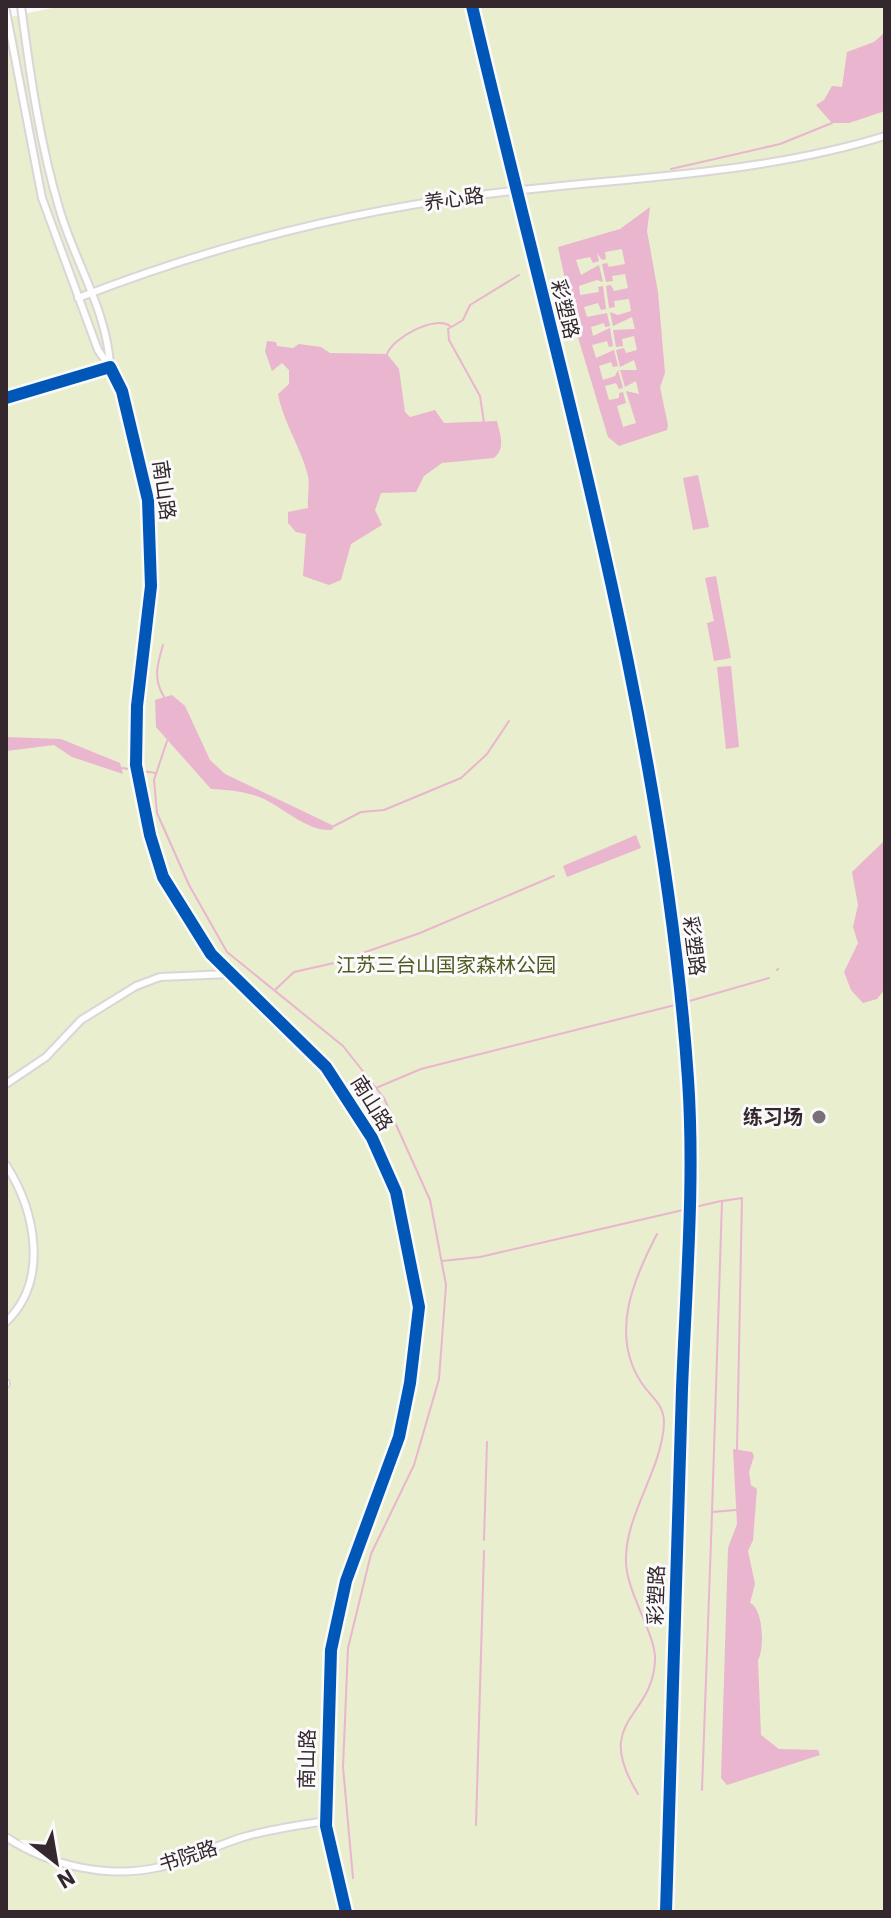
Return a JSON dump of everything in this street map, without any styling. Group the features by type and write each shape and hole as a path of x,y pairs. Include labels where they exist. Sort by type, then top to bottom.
{"street":[{"name":"南山路","path":"21,6 33,89 60,210 107,337 110,367"},
{"name":"彩塑路","path":"472,6 603,556 639,728 662,858 688,1079 688,1245 666,1912"},
{"name":"南山路","path":"6,11 42,198 98,350 122,391 148,500 151,586 137,706 136,765 163,877 195,931 229,974 326,1067 372,1138 396,1192 419,1307 410,1383 399,1437 346,1581 331,1650 326,1821 346,1912"},
{"name":"养心路","path":"78,298 147,271 293,231 407,206 515,191 727,170 841,149 885,136"},
{"path":"6,398 110,367"},
{"path":"6,1084 46,1057 81,1020 123,992 160,977 229,974"},
{"path":"6,1165 30,1215 33,1263 25,1296 6,1322"},
{"name":"书院路","path":"6,1837 49,1860 94,1870 127,1871 160,1867 244,1836 326,1821"}],"green space":[{"name":"江苏三台山国家森林公园","path":"61,6 885,6 885,1912 6,1912 6,18"}],"shaded area":[{"path":"885,32 885,111 849,123 832,123 816,105 824,100 832,86 842,87 847,52 874,42"},
{"path":"650,207 647,231 658,292 665,373 660,387 668,425 667,430 619,446 608,437 577,334 558,247 620,229","holes":["622,249 625,264 609,267 607,263 602,264 606,282 613,281 612,276 625,274 628,288 614,291 611,285 606,286 609,308 615,307 614,301 629,299 631,311 618,315 610,312 613,326 632,317 635,329 613,330 616,347 623,346 622,339 634,336 637,350 626,353 624,348 616,350 620,367 634,360 637,370 620,370 625,387 636,381 639,394 626,391 636,423 623,427 617,406 626,403 623,392 619,393 619,398 609,400 605,386 616,383 619,389 623,388 618,370 615,376 603,380 599,366 611,362 613,367 618,366 614,350 596,358 592,345 607,341 609,347 613,346 610,328 593,336 591,327 604,323 605,327 610,326 607,313 587,317 584,307 598,303 601,310 606,309 603,286 598,287 599,292 580,295 579,286 597,280 603,282 599,265 581,275 576,260 590,257 593,263 599,261 597,253 602,260 606,259 605,252"]},
{"path":"267,341 293,348 299,344 321,347 330,353 387,354 399,369 405,412 410,417 435,410 444,423 497,421 500,450 494,458 442,463 424,476 416,492 381,493 375,510 382,525 351,544 341,580 329,585 303,576 306,534 296,532 288,523 288,512 308,508 308,476 278,394 289,384 289,370 282,363 272,371 265,351"},
{"path":"698,475 709,527 693,530 683,478"},
{"path":"716,576 731,658 714,661 707,623 714,621 705,578"},
{"path":"731,666 739,747 726,749 717,667"},
{"path":"172,695 185,706 210,760 225,774 334,826 332,830 314,827 255,796 211,789 156,727 155,700"},
{"path":"6,737 61,739 120,763 123,774 72,757 54,745 6,751"},
{"path":"636,835 641,848 567,877 563,866"},
{"path":"885,840 885,989 877,999 863,1003 851,990 844,972 858,943 853,927 858,905 852,872"},
{"path":"733,1449 752,1452 754,1456 749,1472 751,1485 757,1489 753,1540 748,1551 755,1584 750,1603 758,1612 762,1629 758,1660 761,1735 779,1749 818,1750 820,1755 727,1785 721,1778 728,1548 737,1524"}],"waterway":[{"path":"671,169 780,144 832,123"},
{"path":"484,423 480,396 449,340 448,329 463,320 470,305 519,275"},
{"path":"387,354 397,341 415,330 434,323 450,326"},
{"path":"163,645 157,672 164,697"},
{"path":"334,826 361,812 384,810 461,778 487,754 509,721"},
{"path":"167,741 154,780 157,813 189,885 227,952 343,1046 384,1098 430,1200 446,1285 439,1379 414,1465 371,1554 348,1648 343,1767 353,1878"},
{"path":"122,768 156,773"},
{"path":"276,989 294,972 334,963 420,933 554,876"},
{"path":"686,1002 769,978"},
{"path":"376,1088 421,1069 675,1005"},
{"path":"736,1510 712,1512 722,1201 742,1198 737,1450"},
{"path":"695,1207 721,1201"},
{"path":"442,1261 480,1257 683,1210"},
{"path":"638,1794 625,1769 622,1735 652,1681 655,1661 651,1640 631,1588 626,1563 627,1545 657,1458 664,1423 659,1405 632,1364 626,1326 633,1288 657,1234"},
{"path":"484,1540 487,1442"},
{"path":"702,1790 712,1513"},
{"path":"476,1825 484,1551"}],"cycle path":[{"path":"472,6 601,539 655,809 675,944 688,1079 690,1195 666,1912"},
{"path":"6,398 110,367 122,391 148,500 151,586 137,706 136,765 150,835 163,877 211,954 326,1067 372,1138 396,1192 419,1307 410,1383 399,1437 346,1581 331,1650 326,1826 346,1912"}],"place":[{"name":"练习场","path":"819,1117"}]}
